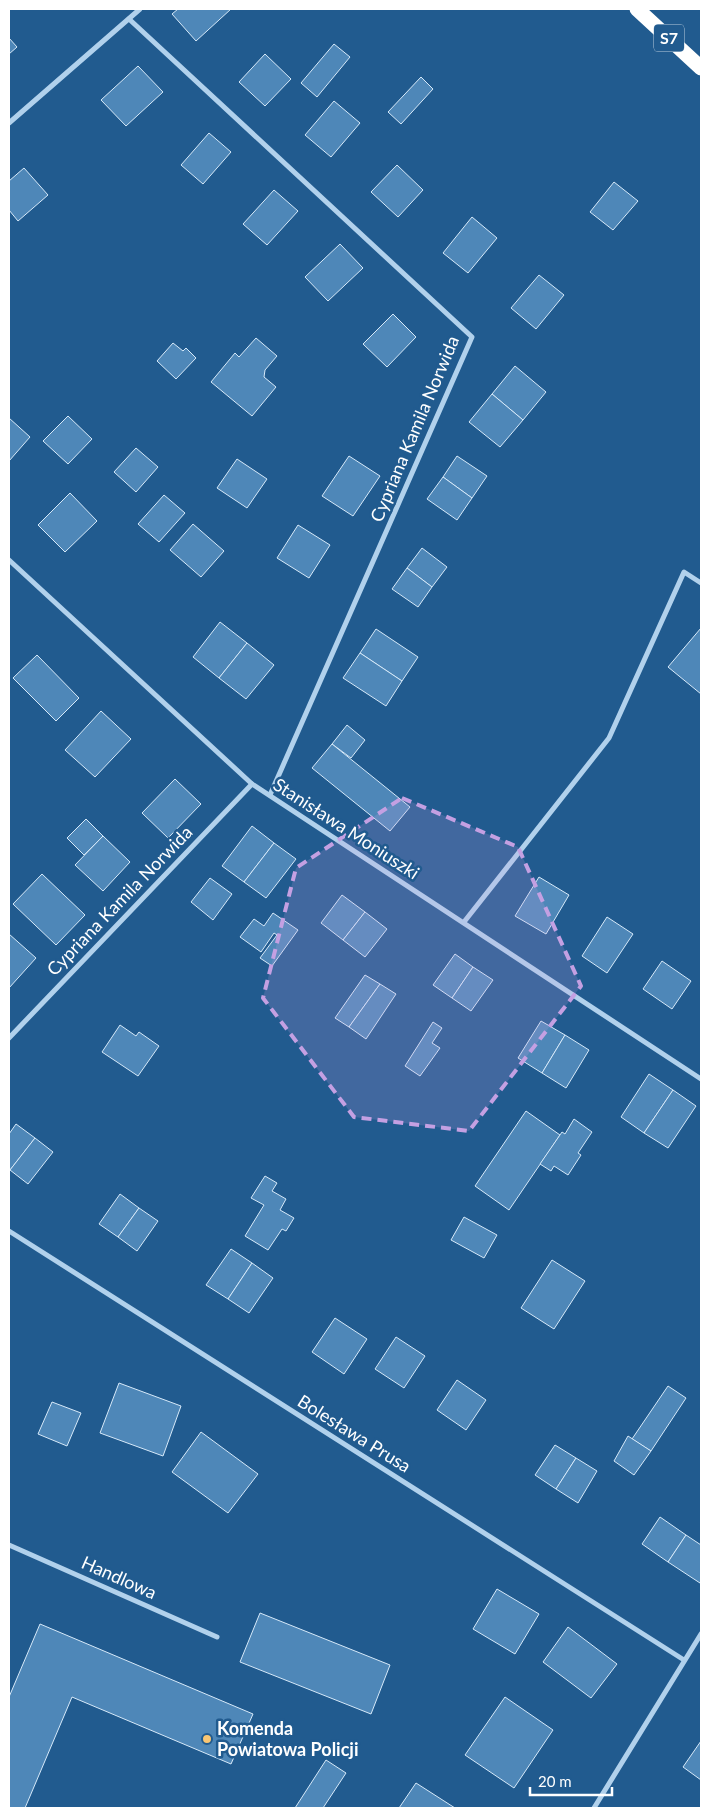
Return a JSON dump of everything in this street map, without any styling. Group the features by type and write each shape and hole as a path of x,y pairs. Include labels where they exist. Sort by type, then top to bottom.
{"highway":[{"name":"S7","path":"637,9 701,68"}],"street":[{"path":"9,123 140,9"},
{"name":"Cypriana Kamila Norwida","path":"129,19 472,337 270,795"},
{"name":"Stanisława Moniuszki","path":"9,560 252,784 701,1079"},
{"path":"464,922 609,738 684,572 701,584"},
{"name":"Cypriana Kamila Norwida","path":"9,1038 252,784"},
{"name":"Bolesława Prusa","path":"9,1231 684,1660"},
{"name":"Handlowa","path":"9,1545 218,1637"},
{"path":"594,1808 701,1634"}],"highlighted area":[{"path":"402,798 518,847 581,986 469,1131 354,1117 263,998 296,868"}],"building":[{"path":"178,9 231,9 196,41 172,14"},
{"path":"9,38 17,47 9,54"},
{"path":"334,44 350,57 317,97 301,83"},
{"path":"265,54 291,79 265,106 239,82"},
{"path":"138,66 163,92 126,126 101,100"},
{"path":"421,77 433,89 401,124 388,112"},
{"path":"334,101 360,123 331,157 305,135"},
{"path":"209,133 231,152 203,184 181,165"},
{"path":"397,165 423,190 398,217 371,192"},
{"path":"24,168 48,195 18,221 9,210 9,181"},
{"path":"614,182 638,201 613,230 590,212"},
{"path":"274,190 298,211 267,245 243,224"},
{"path":"472,217 497,238 468,273 443,253"},
{"path":"340,244 363,268 328,301 305,277"},
{"path":"539,275 564,295 536,329 511,308"},
{"path":"393,314 416,337 387,367 363,344"},
{"path":"256,338 277,356 265,370 264,377 276,387 252,416 211,382 235,353 239,357"},
{"path":"173,343 183,351 186,348 196,358 176,379 157,361"},
{"path":"515,366 546,392 523,420 492,394"},
{"path":"492,394 523,420 500,447 469,422"},
{"path":"68,416 92,439 68,464 43,441"},
{"path":"9,418 30,437 9,461"},
{"path":"136,448 158,467 136,492 114,472"},
{"path":"349,456 380,476 353,516 322,496"},
{"path":"457,456 487,476 472,498 443,477"},
{"path":"237,459 267,479 247,508 217,488"},
{"path":"443,477 472,498 457,520 427,499"},
{"path":"70,493 97,521 65,552 38,525"},
{"path":"164,495 185,513 159,542 138,524"},
{"path":"193,524 224,551 201,577 170,550"},
{"path":"298,525 330,545 309,578 277,558"},
{"path":"422,548 447,567 432,587 407,568"},
{"path":"407,568 432,587 418,607 392,589"},
{"path":"220,622 247,643 219,678 193,657"},
{"path":"701,628 701,694 668,667"},
{"path":"376,629 418,657 402,681 360,653"},
{"path":"247,643 274,665 246,699 219,678"},
{"path":"360,653 402,681 386,706 343,678"},
{"path":"37,655 79,698 56,721 13,678"},
{"path":"101,711 131,739 95,777 65,750"},
{"path":"347,725 365,740 351,758 332,744"},
{"path":"332,744 410,807 390,831 312,768"},
{"path":"175,779 201,804 168,838 142,813"},
{"path":"86,819 103,836 84,855 67,838"},
{"path":"252,826 274,843 244,882 222,866"},
{"path":"103,836 130,862 103,891 75,865"},
{"path":"274,843 296,859 266,898 244,882"},
{"path":"42,874 85,915 56,945 13,904"},
{"path":"539,877 569,895 546,934 515,916"},
{"path":"210,878 232,894 213,920 191,902"},
{"path":"342,895 365,912 343,940 321,923"},
{"path":"365,912 387,929 365,957 343,940"},
{"path":"273,913 298,930 272,966 260,958 277,935 274,933 261,952 240,937 254,919 264,926"},
{"path":"607,917 633,934 607,973 582,956"},
{"path":"9,934 36,958 9,988"},
{"path":"455,954 473,967 452,998 433,985"},
{"path":"662,961 691,981 672,1009 643,989"},
{"path":"473,967 493,980 471,1011 452,998"},
{"path":"365,975 380,984 349,1027 335,1018"},
{"path":"380,984 396,994 366,1039 349,1027"},
{"path":"541,1021 565,1035 542,1073 518,1058"},
{"path":"433,1022 442,1028 432,1043 440,1048 420,1076 405,1066"},
{"path":"120,1025 136,1036 139,1032 159,1046 138,1076 102,1052"},
{"path":"565,1035 589,1050 566,1088 542,1073"},
{"path":"649,1074 673,1090 644,1133 621,1117"},
{"path":"673,1090 696,1106 668,1148 644,1133"},
{"path":"526,1111 560,1135 509,1210 475,1186"},
{"path":"574,1119 592,1132 578,1153 581,1155 568,1175 554,1166 551,1171 540,1164 562,1132 565,1134"},
{"path":"16,1124 35,1138 10,1170 9,1134"},
{"path":"35,1138 53,1152 28,1184 10,1170"},
{"path":"265,1176 277,1183 272,1191 286,1199 280,1210 294,1218 286,1231 282,1229 268,1250 245,1236 264,1205 251,1198"},
{"path":"120,1194 139,1208 118,1237 99,1224"},
{"path":"139,1208 158,1221 137,1251 118,1237"},
{"path":"464,1217 497,1235 484,1258 451,1240"},
{"path":"231,1249 252,1263 228,1299 206,1285"},
{"path":"552,1260 585,1281 554,1329 521,1308"},
{"path":"252,1263 273,1278 249,1313 228,1299"},
{"path":"335,1318 367,1339 344,1374 312,1352"},
{"path":"396,1337 425,1356 404,1388 375,1369"},
{"path":"457,1380 486,1400 466,1430 437,1410"},
{"path":"119,1383 181,1406 163,1456 100,1433"},
{"path":"668,1386 686,1398 651,1451 632,1439"},
{"path":"52,1402 81,1413 67,1446 38,1434"},
{"path":"201,1432 258,1474 228,1513 172,1472"},
{"path":"628,1436 651,1451 634,1475 614,1461"},
{"path":"555,1445 576,1458 556,1489 535,1475"},
{"path":"576,1458 597,1471 578,1503 556,1489"},
{"path":"660,1517 686,1535 668,1562 642,1544"},
{"path":"686,1535 701,1545 700,1583 668,1562"},
{"path":"497,1589 539,1614 515,1654 473,1629"},
{"path":"260,1613 390,1665 371,1714 240,1662"},
{"name":"Komenda Powiatowa Policji","path":"40,1624 253,1714 231,1764 72,1697 25,1808 9,1808 9,1697"},
{"path":"568,1627 617,1664 591,1698 543,1662"},
{"path":"505,1697 553,1730 514,1788 465,1755"},
{"path":"701,1741 701,1780 683,1767"},
{"path":"326,1760 346,1773 323,1808 295,1808"},
{"path":"416,1783 455,1808 399,1808"}],"place":[{"name":"Komenda Powiatowa Policji","path":"207,1739"}]}
